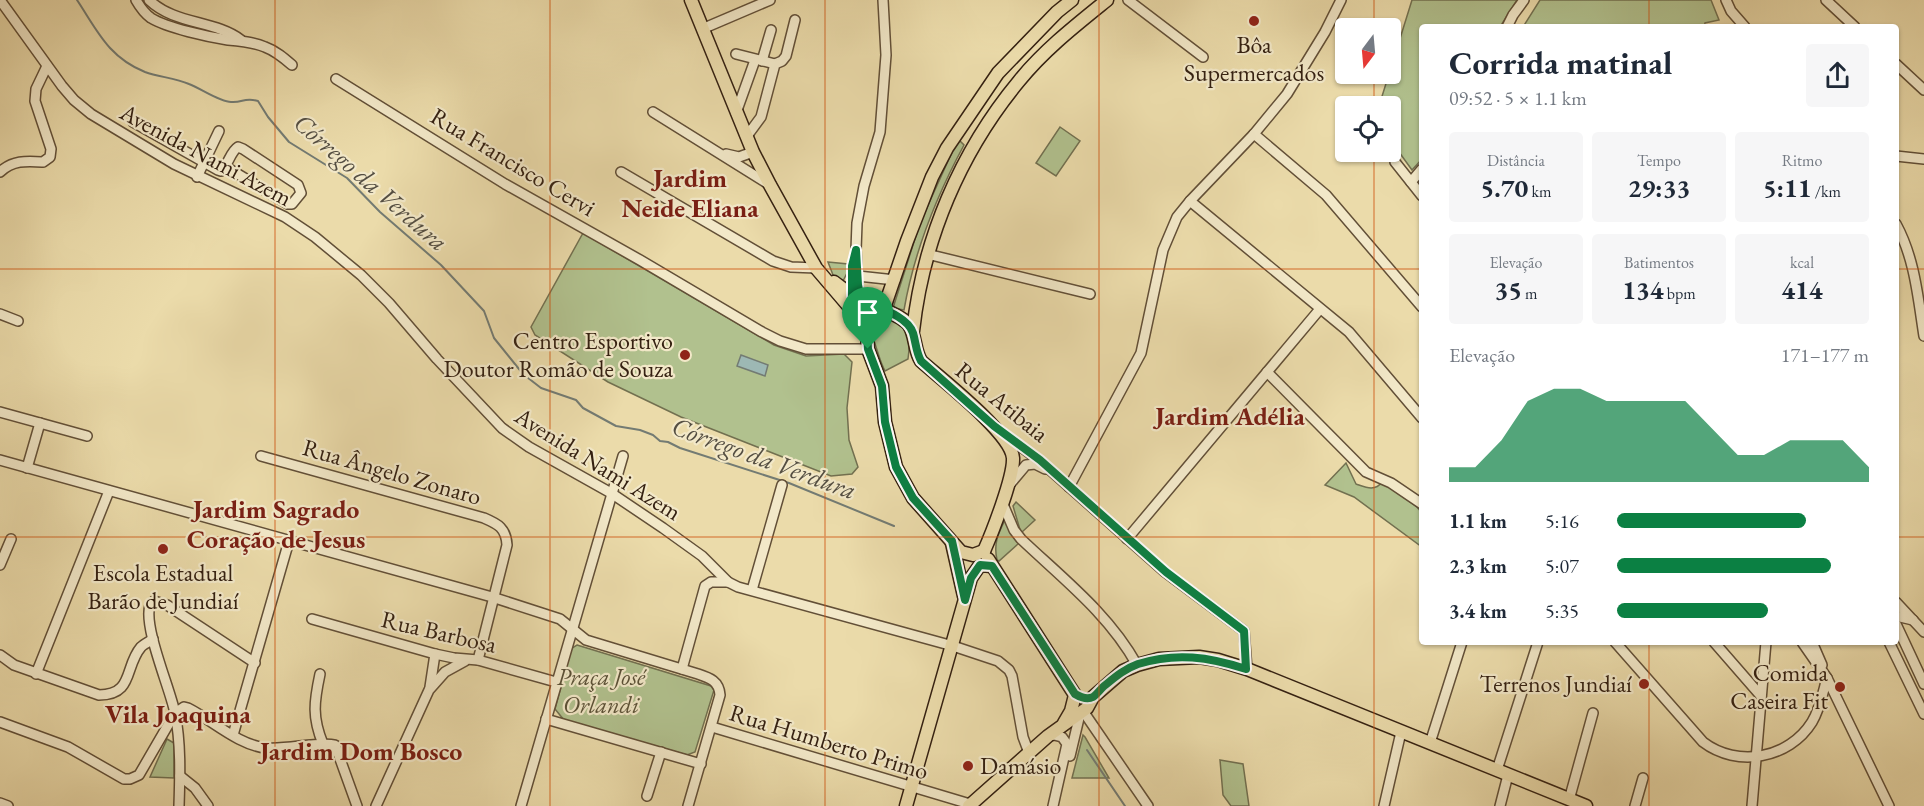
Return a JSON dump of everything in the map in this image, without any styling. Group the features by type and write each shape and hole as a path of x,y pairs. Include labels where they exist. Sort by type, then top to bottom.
{"main road":[{"path":"691,0 736,113 770,185 819,272 865,328"},
{"path":"913,331 916,303 927,254 951,190 977,141 1020,80 1073,28 1107,0"},
{"path":"1071,1 1065,17 1073,28"},
{"path":"865,328 883,311 932,177 947,148 998,73 1071,1"},
{"path":"969,114 968,129 977,141"},
{"path":"819,272 857,298 903,319 913,331"},
{"path":"857,298 868,349 882,386 885,422 896,467 913,498 964,554 973,555 984,551"},
{"name":"Rua Atibaia","path":"913,331 917,355 921,361 994,426"},
{"path":"994,426 1008,447 1012,458 1003,498 984,551 1075,694 1084,698 1093,697"},
{"path":"952,541 965,600"},
{"path":"906,806 971,578 980,565 992,566"},
{"path":"970,805 1048,736 1082,712 1093,697 1123,671 1159,659 1199,657 1246,669 1586,806"},
{"path":"1064,723 1071,711 1075,694"}],"street":[{"name":"Avenida Nami Azem","path":"2,0 47,66 74,100 91,114 151,152 197,177 285,217 315,237 361,275 389,303 437,359 502,428 529,447 611,493 702,556 728,582 998,661 1009,670 1023,737 1029,753"},
{"path":"136,0 149,16 163,23 210,36 265,46 292,65"},
{"path":"149,0 167,13 233,34 240,40"},
{"path":"702,29 770,0"},
{"path":"857,298 856,250 859,208 880,132 886,66 884,0"},
{"path":"1128,0 1203,57"},
{"path":"1070,487 1141,353 1162,250 1177,217 1254,135 1287,94 1325,32 1341,0"},
{"path":"1509,24 1524,0"},
{"path":"1726,0 1734,24"},
{"path":"1826,0 1852,24"},
{"path":"1731,11 1742,24"},
{"path":"736,54 775,64 782,61 786,56 795,20"},
{"path":"736,113 771,30"},
{"path":"747,136 761,117 775,64"},
{"path":"0,172 11,164 30,161 43,162 50,157 51,149 35,101 36,89 47,66"},
{"path":"1899,67 1924,90"},
{"name":"Rua Francisco Cervi","path":"336,79 505,184 762,332 806,350 868,349"},
{"path":"653,112 770,185"},
{"path":"133,122 221,171 226,167 234,150 238,147 243,149 298,185 301,193 296,202 288,204 226,167"},
{"path":"197,177 219,131"},
{"path":"1254,135 1326,195 1419,304"},
{"path":"718,152 739,156 753,152"},
{"path":"1899,156 1924,159"},
{"path":"1395,162 1419,192"},
{"path":"621,172 773,261 819,272"},
{"path":"1410,182 1419,172"},
{"path":"1190,201 1349,332 1419,414"},
{"path":"1899,230 1911,260 1924,336"},
{"path":"856,250 852,266 857,298"},
{"path":"927,254 1090,294"},
{"path":"858,276 895,280"},
{"path":"1127,539 1320,309"},
{"path":"0,314 18,321"},
{"path":"1267,372 1366,472 1391,483 1419,502"},
{"path":"0,412 87,436"},
{"path":"27,468 40,423"},
{"name":"Rua Atibaia","path":"994,426 1026,449 1166,572 1244,631 1246,669"},
{"name":"Rua Ângelo Zonaro","path":"261,456 484,518 501,526 506,536 505,555 492,597"},
{"path":"521,806 622,456"},
{"path":"0,460 289,541 391,567 492,597 560,619 586,640 707,677 717,684 720,695 688,806"},
{"path":"1052,473 1035,464 1026,465 1015,477 1003,498 1014,530 1100,613 1128,649 1137,665"},
{"path":"752,590 782,485"},
{"path":"36,674 109,491"},
{"path":"0,565 11,538"},
{"path":"233,735 289,541"},
{"path":"682,669 705,586 711,582 728,582"},
{"path":"429,690 445,672 473,660 492,597"},
{"path":"179,806 180,776 175,713 153,639 148,610 152,602 166,605 255,663"},
{"path":"1899,605 1924,632"},
{"path":"1899,616 1915,621"},
{"name":"Rua Barbosa","path":"312,619 435,654 473,660 556,682"},
{"path":"1899,631 1924,684"},
{"path":"0,655 14,665 36,674 99,695 108,695 116,692 126,682 131,664 141,647 153,639"},
{"path":"1430,743 1461,645"},
{"path":"1500,806 1502,772 1537,645"},
{"path":"1618,645 1702,742 1723,753 1756,757 1771,755 1791,746 1813,721 1827,678"},
{"path":"1717,645 1761,696"},
{"path":"1752,806 1766,645"},
{"path":"1804,645 1827,678"},
{"path":"1813,645 1889,806"},
{"path":"1890,645 1924,714"},
{"path":"376,806 429,690 435,654"},
{"path":"1905,675 1917,670"},
{"path":"320,674 314,706 316,727 323,744"},
{"path":"0,722 68,747 124,779 130,779 139,775 175,713 184,707 217,727 265,748 335,745 357,806"},
{"path":"1061,774 1065,770 1082,712"},
{"path":"1082,712 1148,806"},
{"path":"1569,800 1593,713"},
{"path":"546,719 701,764"},
{"name":"Rua Humberto Primo","path":"712,727 970,805"},
{"path":"1384,806 1401,732"},
{"path":"1048,736 1058,735 1065,740 1066,744 1053,806"},
{"path":"647,796 661,753"},
{"path":"180,776 195,789 208,806"},
{"path":"1635,806 1642,778"},
{"path":"0,803 8,806"}],"green space":[{"path":"1412,0 1517,0 1502,24 1419,24 1419,162 1412,170 1401,155 1401,96 1382,96 1386,84 1401,84 1401,35"},
{"path":"1540,0 1711,0 1719,20 1705,24 1525,24"},
{"path":"1060,127 1080,141 1056,176 1036,163"},
{"path":"958,139 964,145 927,225 908,288 904,310 893,308 920,223"},
{"name":"Centro Esportivo Doutor Romão de Souza","path":"583,233 774,345 806,356 844,354 852,362 847,408 849,440 858,467 852,474 831,476 681,417 608,382 535,335 531,327"},
{"path":"828,262 848,264 848,271 843,281 833,275"},
{"path":"893,317 907,336 908,359 885,371 870,332 879,319"},
{"path":"1346,463 1356,484 1373,488 1382,482 1419,509 1419,545 1354,497 1325,485"},
{"path":"1016,502 1035,520 1021,533 1013,506"},
{"path":"1007,516 1019,543 999,561 996,554 996,542"},
{"name":"Praça José Orlandi","path":"577,645 711,686 714,690 695,752 687,755 564,720 555,709 570,653"},
{"path":"1083,735 1085,737 1109,778 1072,778"},
{"path":"167,739 174,743 174,778 150,777"},
{"path":"1220,760 1243,764 1249,806 1231,806 1223,795"}],"water":[{"path":"741,355 768,365 765,376 737,366"}],"waterway":[{"name":"Córrego da Verdura","path":"77,0 112,51 132,66 150,74 184,82 226,101 258,101 289,142 347,178 380,212 441,265 484,311 494,338 523,374 541,388 576,400 583,408 616,426 640,430 653,435 660,441 789,483 894,526"},
{"path":"1087,750 1125,806"}],"place":[{"name":"Bôa Supermercados","path":"1254,21"},
{"name":"Centro Esportivo Doutor Romão de Souza","path":"685,355"},
{"name":"Escola Estadual Barão de Jundiaí","path":"163,549"},
{"name":"Terrenos Jundiaí","path":"1644,684"},
{"name":"Comida Caseira Fit","path":"1840,687"},
{"name":"Damásio","path":"968,766"}],"district":[{"name":"Jardim Neide Eliana","path":"690,193"},
{"name":"Jardim Adélia","path":"1230,416"},
{"name":"Jardim Sagrado Coração de Jesus","path":"276,524"},
{"name":"Vila Joaquina","path":"178,714"},
{"name":"Jardim Dom Bosco","path":"361,751"}],"route":[{"path":"856,250 861,300 906,321 913,331 917,355 921,361 994,426 1040,460 1166,572 1244,631 1246,669 1199,657 1159,659 1123,671 1093,697 1084,698 1075,694 992,566 980,565 971,578 965,600 952,541 913,498 896,467 885,422 882,386 868,349 867,333 852,296 852,266 856,250"}]}
